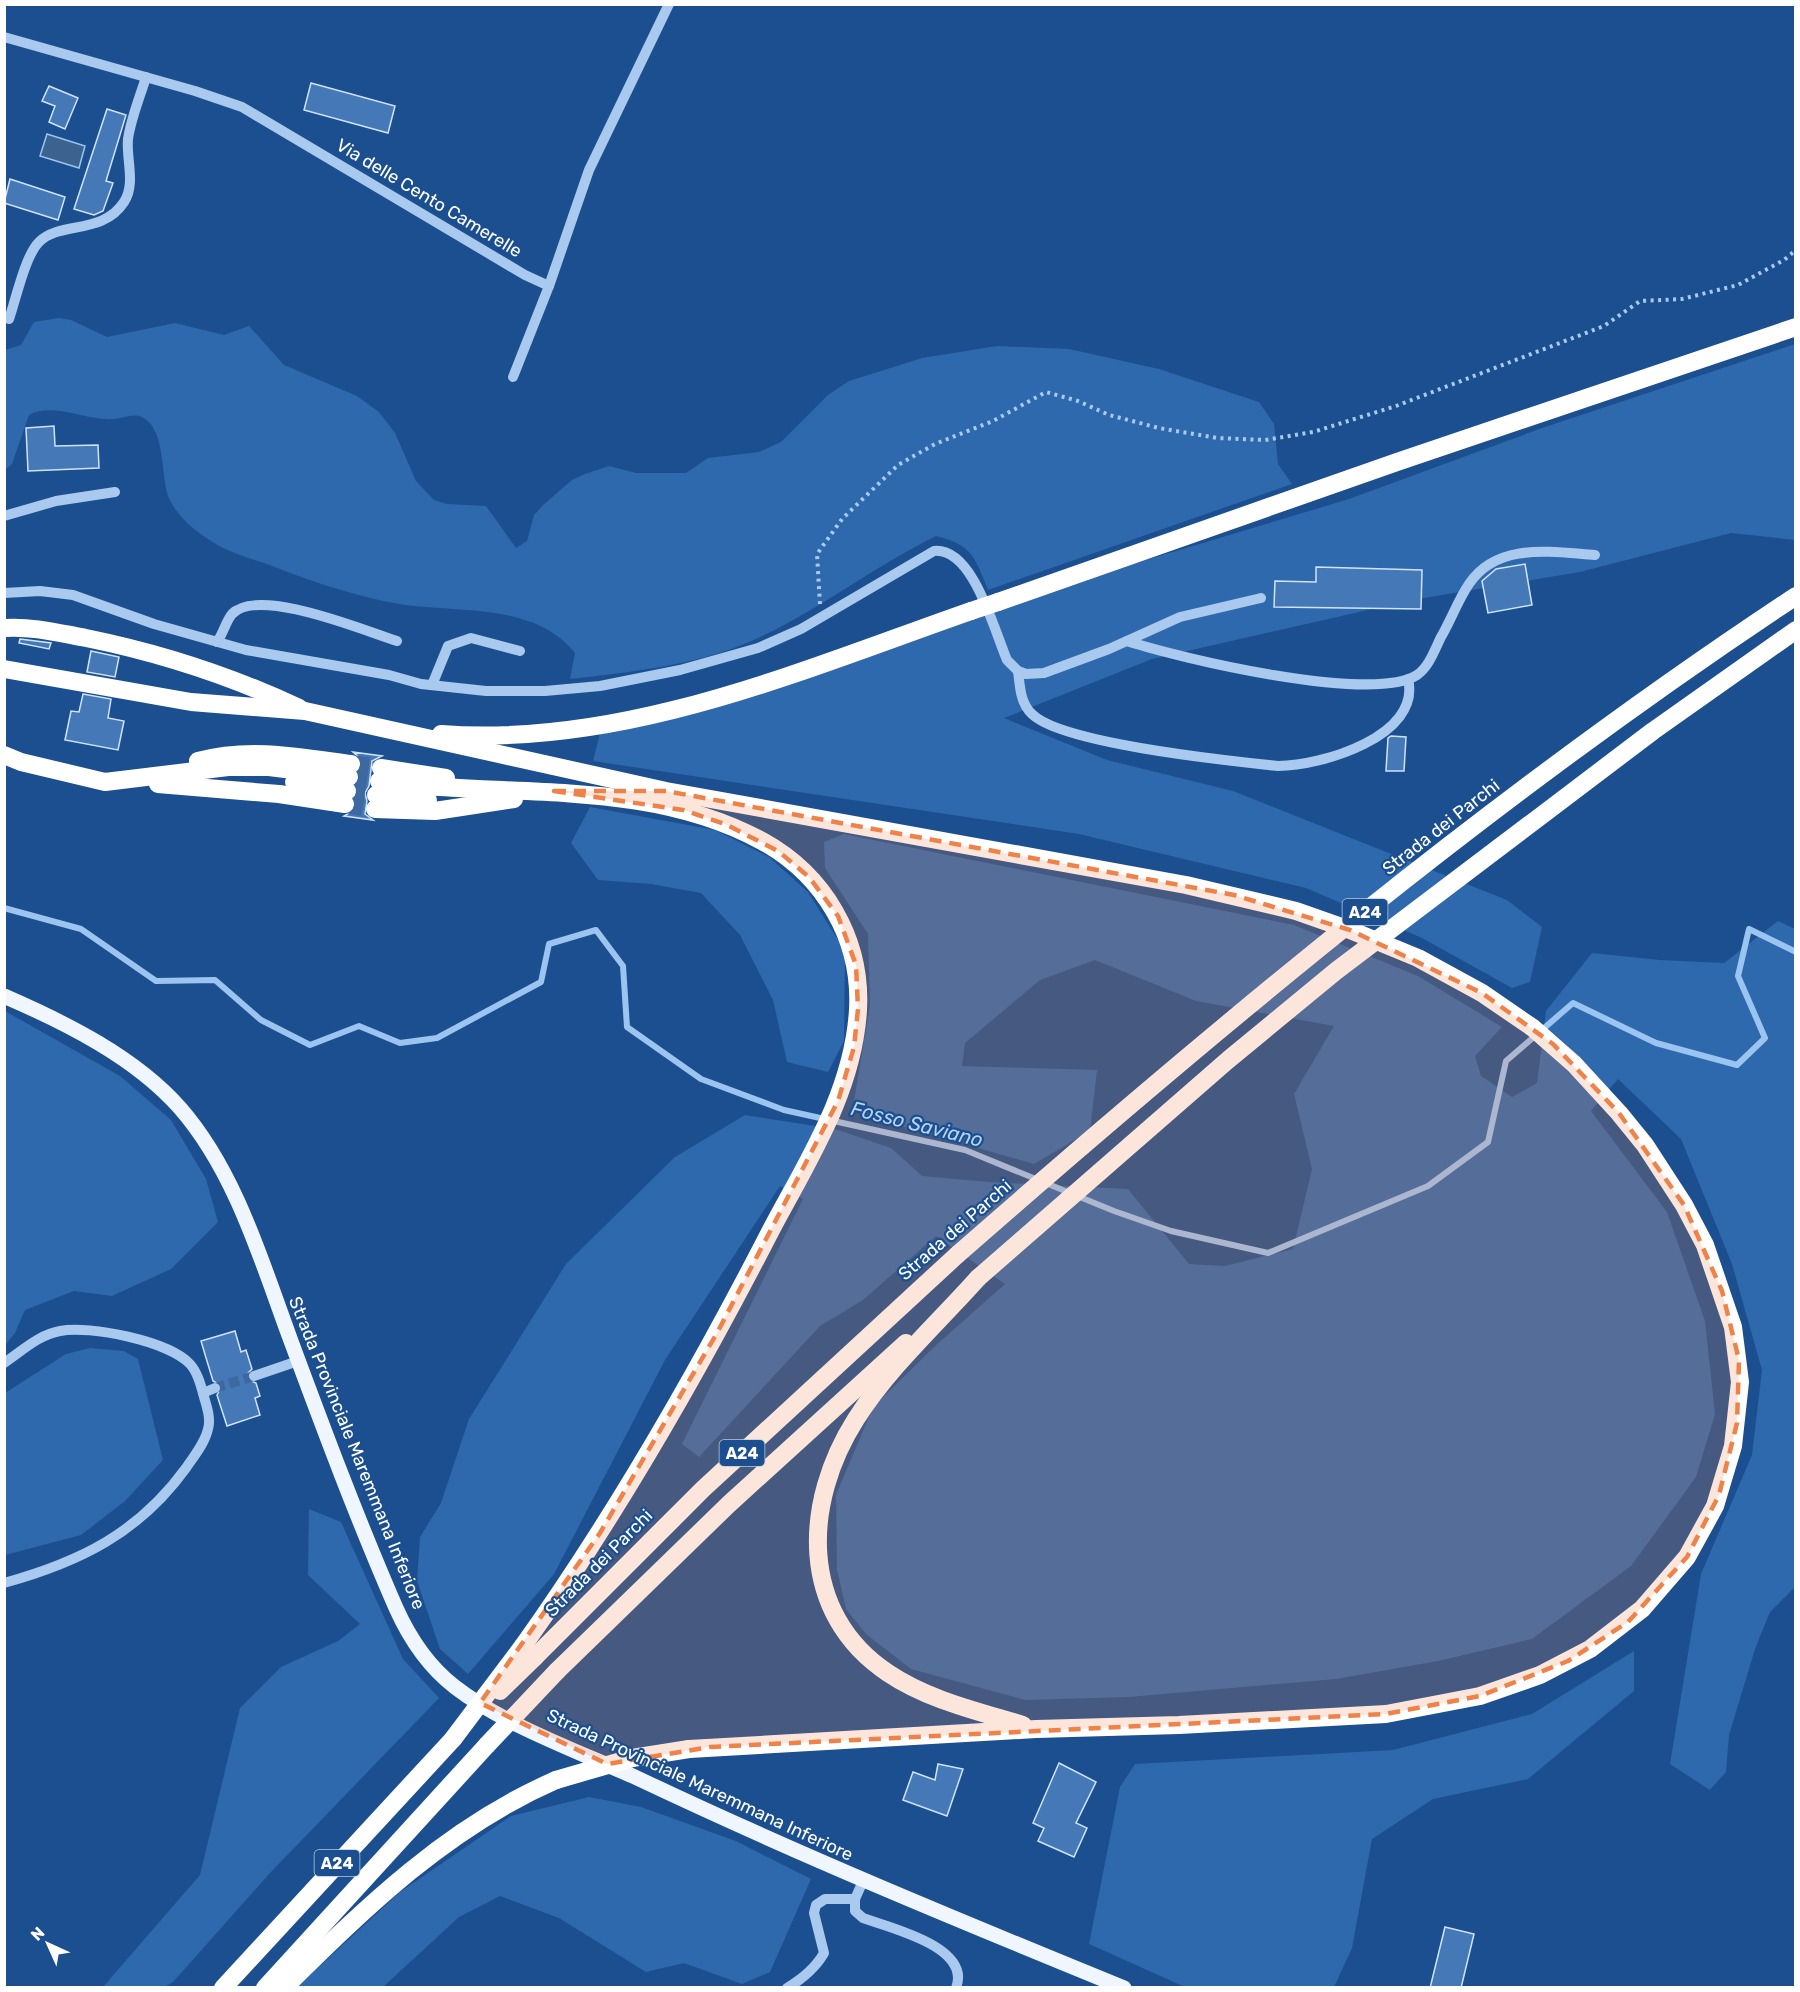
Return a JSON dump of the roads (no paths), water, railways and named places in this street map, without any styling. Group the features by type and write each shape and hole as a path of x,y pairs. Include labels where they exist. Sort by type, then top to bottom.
{"highway":[{"path":"374,728 482,735 542,732 627,719 741,690 1397,462 1796,327"},
{"name":"Strada dei Parchi","path":"222,1988 453,1739 529,1652 957,1255 1201,1045 1331,938 1585,743 1671,680 1796,596"},
{"path":"4,628 48,631 129,647 231,678 305,711"},
{"name":"A24","path":"265,1988 557,1671 729,1504 978,1278 1228,1060 1336,971 1643,738 1796,630"},
{"path":"4,669 190,702 305,711 666,791 1250,899 1296,911 1391,946 1482,993 1553,1044 1606,1097 1658,1164 1694,1224 1722,1291 1733,1327 1739,1360 1737,1423 1722,1485 1696,1542 1657,1595 1620,1629 1569,1661 1511,1686 1450,1703 1353,1717 1036,1729 689,1749 632,1758 556,1780 495,1810 434,1851 383,1892 284,1988"},
{"path":"146,779 193,762 241,753 282,755 348,784"},
{"path":"4,755 21,762 105,782 255,777 348,784"},
{"path":"124,781 270,793 348,784"},
{"path":"378,788 666,791"},
{"path":"378,788 399,812 445,811 554,791"},
{"path":"378,788 517,793 554,791 683,810 753,837 794,863 833,907 850,945 858,992 854,1047 838,1101 717,1333 642,1465 529,1652"},
{"path":"978,1278 879,1388 842,1443 831,1469 822,1504 817,1550 825,1594 839,1624 853,1643 878,1666 934,1697 1036,1729"}],"main road":[{"name":"Strada Provinciale Maremmana Inferiore","path":"4,996 114,1054 156,1086 188,1118 210,1152 238,1206 396,1608 413,1640 454,1686 491,1709 683,1800 863,1881 1124,1988"}],"street":[{"path":"513,377 549,286 592,162 669,4"},
{"name":"Via delle Cento Camerelle","path":"4,37 219,98 260,116 525,275 549,286"},
{"path":"9,319 38,243 51,234 100,221 111,215 126,200 130,186 129,133 146,77"},
{"path":"4,516 56,501 115,492"},
{"path":"4,593 40,591 73,595 154,624 217,642 316,665 432,685 486,691 545,691 600,686 701,666 785,637 926,554 945,551 958,558 966,567 1007,660 1018,671 1026,674 1044,673 1127,641 1180,617 1261,598"},
{"path":"1127,641 1239,669 1307,680 1364,683 1408,680 1425,667 1467,587 1486,567 1523,552 1595,555"},
{"path":"217,642 232,614 246,605 279,606 397,642"},
{"path":"432,685 448,646 471,638 520,651"},
{"path":"1018,671 1021,696 1030,713 1046,725 1118,745 1278,766 1305,765 1331,757 1354,748 1388,728 1408,705 1411,695 1408,680"},
{"path":"4,1363 36,1340 54,1332 73,1329 105,1331 142,1341 182,1358 195,1371 209,1418 205,1438 177,1480 152,1507 115,1538 88,1554 4,1583"},
{"path":"254,1376 298,1361"},
{"path":"203,1393 215,1388"},
{"path":"863,1881 855,1899 855,1911 864,1918 936,1945 956,1965 960,1978 956,1988"},
{"path":"786,1988 818,1965 824,1953 814,1913 816,1905 825,1899 855,1899"}],"waterway":[{"name":"Fosso Saviano","path":"4,908 81,929 156,981 215,980 261,1020 310,1045 359,1026 400,1043 437,1038 541,982 549,944 596,930 623,966 627,1027 701,1079 784,1110 965,1150 1114,1211 1171,1231 1268,1253 1428,1186 1488,1142 1506,1061 1573,1003 1656,1043 1737,1065 1765,1038 1738,976 1749,929 1796,952"}],"tunnel":[{"path":"351,764 381,768"},
{"path":"349,777 379,781"},
{"path":"347,791 376,795"},
{"path":"345,804 375,809"},
{"path":"215,1388 254,1376"}]}
